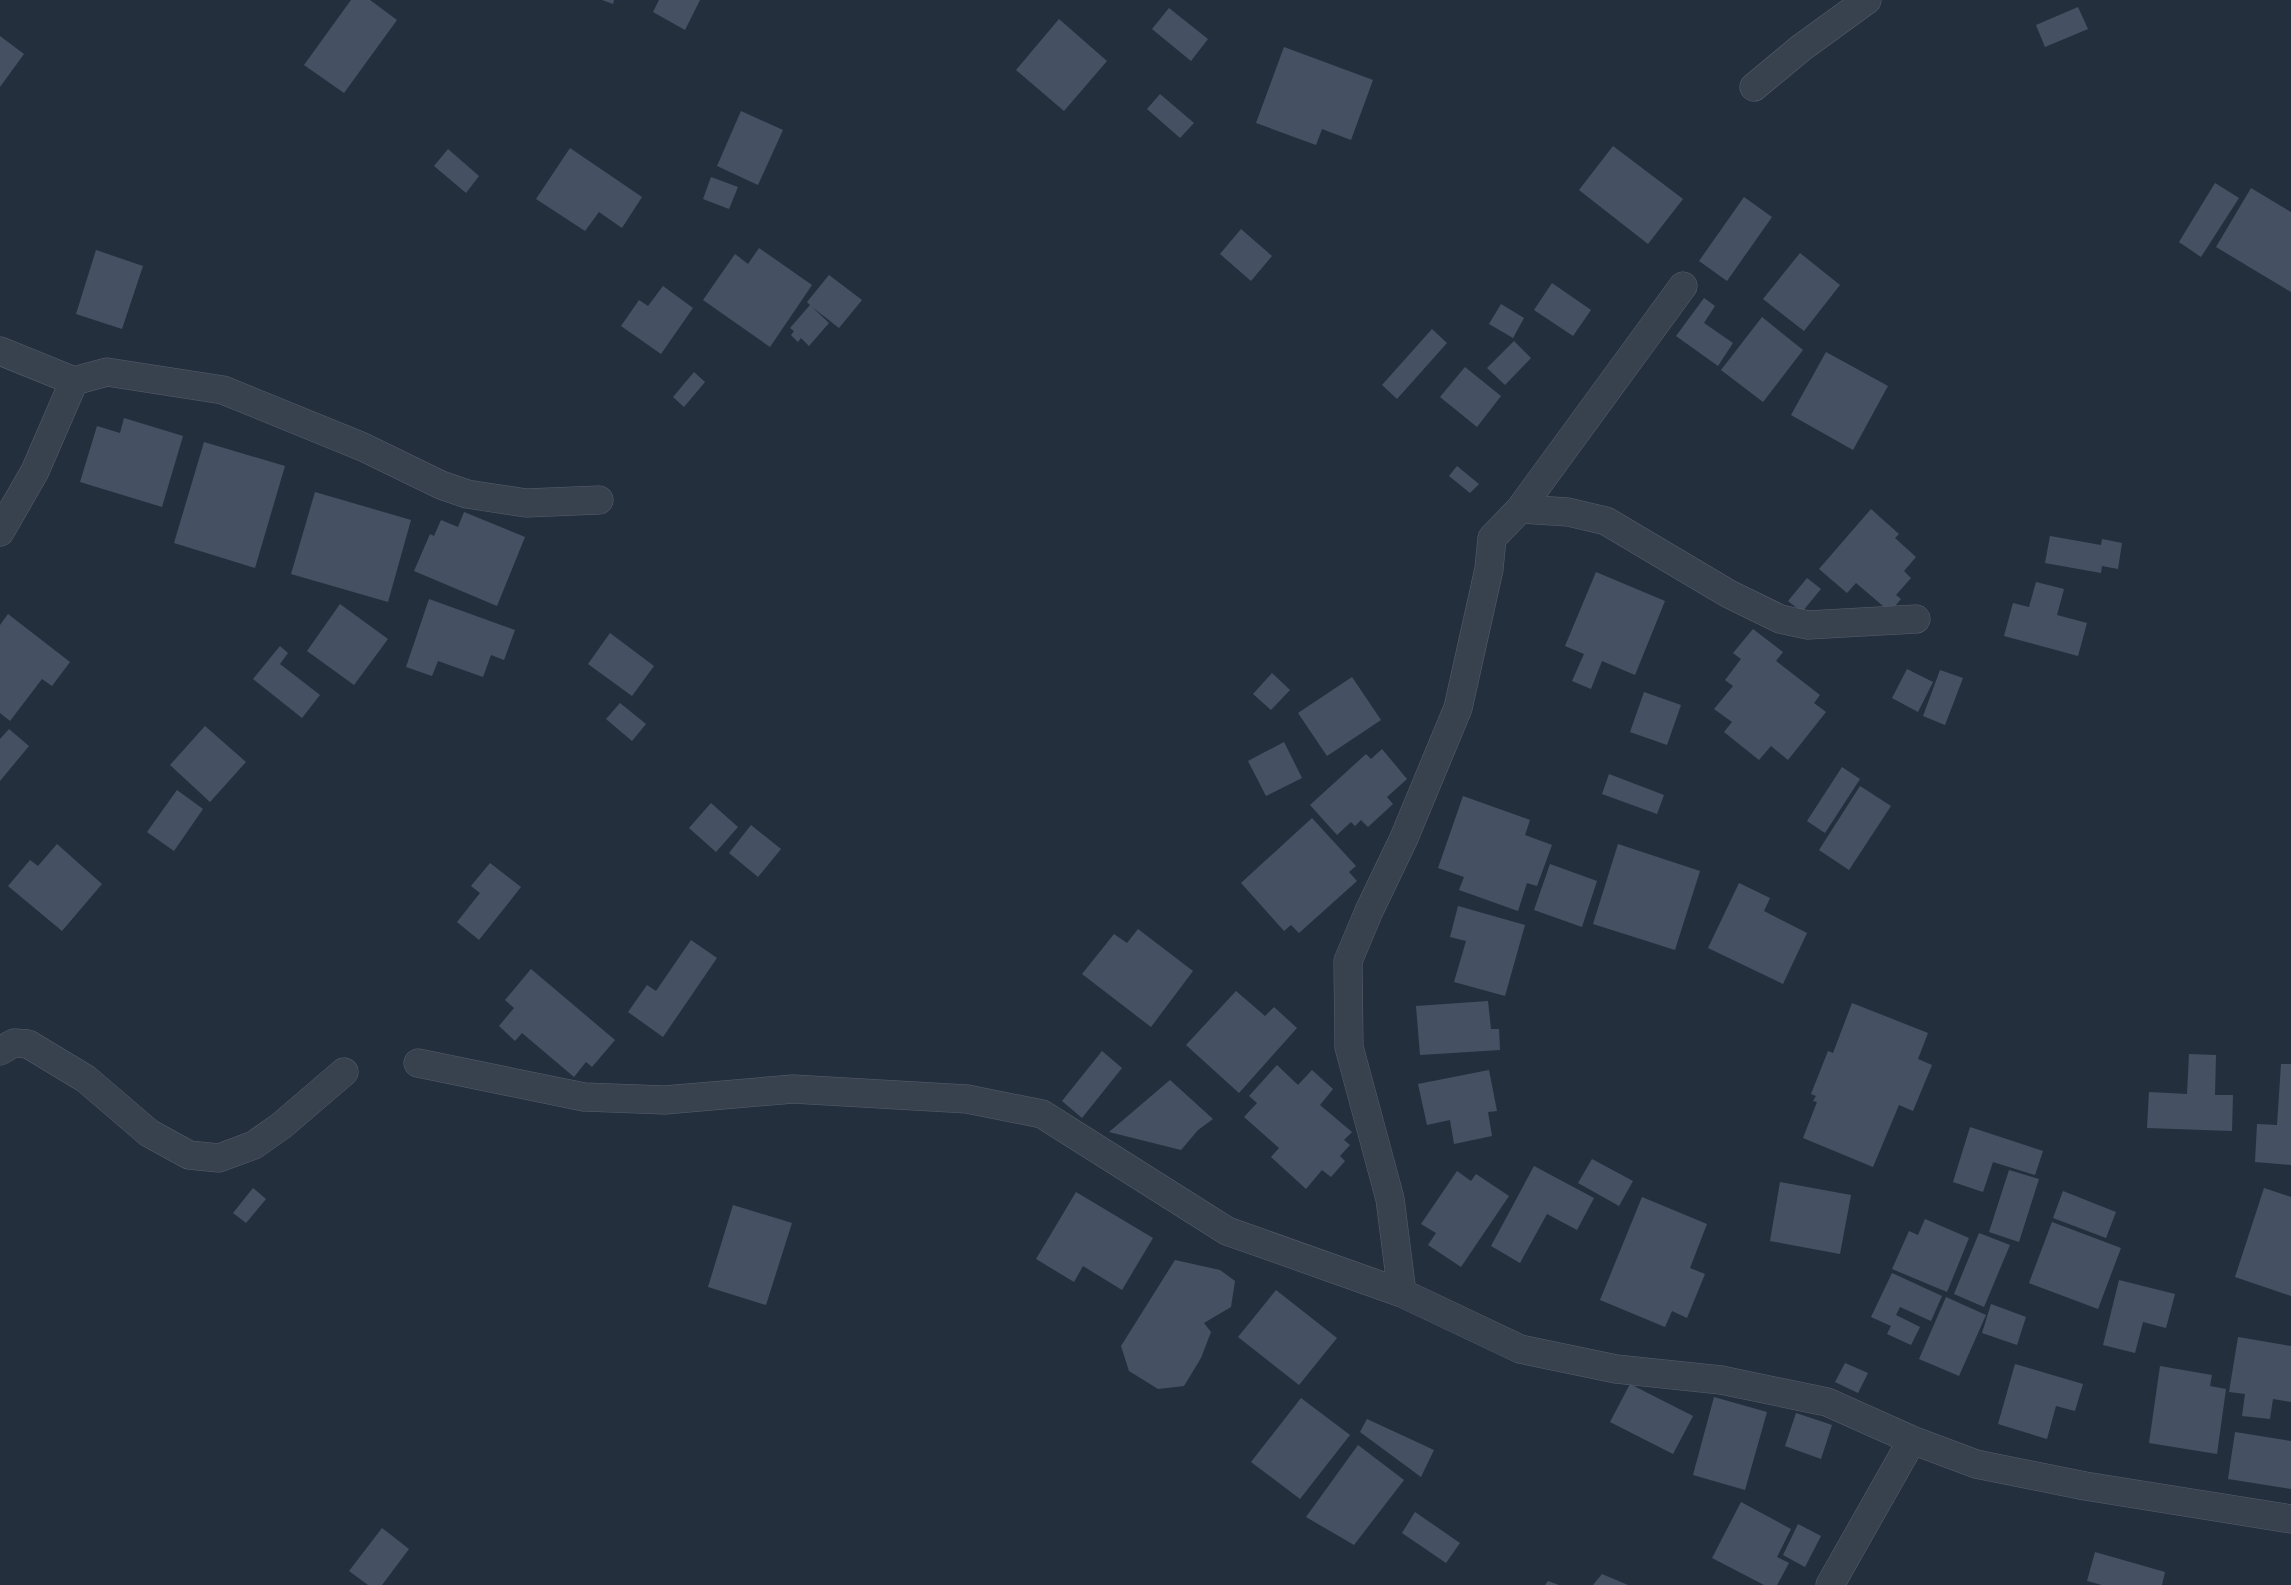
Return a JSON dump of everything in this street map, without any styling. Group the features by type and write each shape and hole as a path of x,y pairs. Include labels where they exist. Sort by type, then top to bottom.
{"street":[{"path":"1754,87 1801,48 1867,0"},
{"path":"1402,1293 1390,1199 1349,1047 1348,961 1369,910 1404,838 1458,708 1489,569 1492,538 1520,509 1683,286"},
{"path":"0,351 74,381 107,372 223,390 363,447 441,485 467,494 526,503 599,500"},
{"path":"0,532 35,471 74,381"},
{"path":"1520,509 1568,512 1606,521 1729,594 1780,619 1808,625 1916,619"},
{"path":"0,1051 14,1043 28,1044 86,1079 149,1133 188,1155 219,1158 254,1145 281,1126 344,1072"},
{"path":"418,1063 584,1097 665,1100 793,1089 967,1099 1042,1114 1227,1231 1402,1293 1520,1349 1616,1369 1721,1380 1827,1402 1912,1440 1976,1464 2085,1486 2291,1520"},
{"path":"1830,1585 1912,1440"}],"building":[{"path":"351,0 370,0 397,20 344,93 304,65"},
{"path":"602,0 614,0 613,4"},
{"path":"659,0 700,0 685,30 653,12"},
{"path":"2078,7 2088,29 2045,47 2036,25"},
{"path":"1169,8 1208,39 1191,61 1152,29"},
{"path":"1059,19 1107,61 1064,111 1016,70"},
{"path":"0,36 24,54 0,87"},
{"path":"1284,47 1373,80 1351,140 1322,129 1316,145 1256,123"},
{"path":"1160,94 1194,123 1180,138 1147,109"},
{"path":"741,111 783,130 758,185 717,166"},
{"path":"1613,146 1683,199 1648,244 1579,190"},
{"path":"570,148 642,197 622,228 599,212 585,231 536,199"},
{"path":"448,149 479,176 466,193 434,166"},
{"path":"711,177 738,187 729,209 703,199"},
{"path":"2215,183 2239,198 2201,257 2179,242"},
{"path":"2251,188 2291,212 2291,292 2216,247"},
{"path":"1744,197 1772,217 1727,281 1699,261"},
{"path":"1241,229 1272,256 1251,281 1220,254"},
{"path":"759,248 812,285 770,347 703,300 735,254 748,264"},
{"path":"96,250 143,266 122,329 76,314"},
{"path":"1800,253 1840,285 1804,331 1763,299"},
{"path":"829,275 862,300 839,328 812,307 829,323 809,346 801,338 798,342 791,335 794,331 790,328 810,305 807,302"},
{"path":"1552,283 1591,310 1573,336 1534,310"},
{"path":"663,286 693,308 661,354 621,326 639,300 648,306"},
{"path":"1704,298 1715,306 1704,323 1733,343 1718,366 1676,336"},
{"path":"1501,304 1524,318 1513,338 1489,324"},
{"path":"1762,317 1803,350 1763,402 1721,370"},
{"path":"1432,329 1447,343 1397,399 1382,385"},
{"path":"1514,341 1531,358 1505,385 1487,368"},
{"path":"1826,352 1888,386 1853,450 1791,415"},
{"path":"1465,367 1501,396 1477,427 1440,397"},
{"path":"694,372 705,382 684,407 673,397"},
{"path":"124,418 183,436 162,507 80,482 97,426 120,433"},
{"path":"204,442 285,466 255,568 174,543"},
{"path":"1457,466 1479,484 1470,493 1449,476"},
{"path":"315,492 411,520 388,602 291,574"},
{"path":"1871,509 1899,534 1895,538 1916,557 1904,571 1911,578 1896,595 1901,599 1890,612 1856,583 1847,593 1819,569"},
{"path":"464,512 525,537 497,606 414,571 430,534 434,536 441,520 458,527"},
{"path":"2050,536 2101,545 2102,539 2122,543 2118,569 2102,566 2101,573 2045,563"},
{"path":"1596,572 1665,601 1635,675 1602,661 1591,689 1572,681 1584,654 1565,646"},
{"path":"1807,578 1821,589 1802,612 1788,601"},
{"path":"2036,582 2064,589 2057,615 2087,623 2078,656 2004,636 2013,603 2029,607"},
{"path":"429,599 515,630 504,660 491,655 483,677 438,661 432,676 406,667"},
{"path":"340,604 388,639 354,685 307,651"},
{"path":"8,614 70,662 52,686 42,679 10,721 0,713 0,625"},
{"path":"1753,629 1783,652 1776,661 1820,695 1814,703 1826,712 1788,760 1771,746 1759,760 1724,732 1732,722 1714,709 1733,686 1725,680 1741,659 1733,653"},
{"path":"610,633 654,666 632,696 588,664"},
{"path":"280,646 288,653 280,664 320,695 302,718 253,679"},
{"path":"1907,669 1933,682 1918,712 1892,698"},
{"path":"1940,670 1963,678 1945,725 1923,716"},
{"path":"1272,673 1290,690 1271,710 1253,694"},
{"path":"1352,677 1381,720 1327,756 1298,713"},
{"path":"1644,692 1681,705 1667,745 1630,732"},
{"path":"620,703 646,724 632,741 606,719"},
{"path":"205,726 246,762 210,802 170,765"},
{"path":"9,729 29,746 0,781 0,739"},
{"path":"1284,742 1302,778 1266,796 1248,761"},
{"path":"1382,749 1407,779 1387,797 1393,804 1368,827 1361,820 1355,826 1351,822 1337,835 1310,805 1366,754 1371,759"},
{"path":"1842,767 1860,779 1825,833 1807,821"},
{"path":"1609,774 1664,795 1657,814 1602,794"},
{"path":"1860,786 1891,806 1849,870 1819,850"},
{"path":"177,790 203,809 174,851 147,832"},
{"path":"1463,796 1530,820 1525,835 1552,845 1537,886 1527,883 1518,911 1459,890 1464,877 1438,868"},
{"path":"711,803 738,827 716,852 689,828"},
{"path":"1312,818 1356,866 1349,872 1357,881 1299,933 1291,925 1284,931 1241,883"},
{"path":"751,825 781,849 758,877 729,853"},
{"path":"57,844 102,884 62,931 8,886 30,860 38,866"},
{"path":"1618,844 1700,871 1675,950 1593,924"},
{"path":"490,863 521,887 479,940 457,922 480,893 471,886"},
{"path":"1550,864 1597,881 1582,927 1534,910"},
{"path":"1739,883 1770,898 1764,911 1807,933 1783,984 1708,948"},
{"path":"1458,906 1525,925 1505,996 1454,982 1466,941 1450,937"},
{"path":"1138,929 1193,971 1151,1027 1082,974 1114,934 1127,943"},
{"path":"691,940 717,958 663,1037 628,1012 647,985 656,991"},
{"path":"531,969 615,1040 592,1067 586,1062 574,1077 522,1033 515,1041 499,1026 514,1008 505,1000"},
{"path":"1236,991 1265,1016 1274,1007 1297,1028 1239,1093 1186,1045"},
{"path":"1488,1001 1491,1029 1499,1029 1500,1050 1420,1055 1416,1006"},
{"path":"1852,1003 1928,1033 1918,1059 1932,1065 1913,1111 1899,1105 1873,1167 1803,1138 1817,1102 1813,1101 1816,1096 1811,1094 1828,1051 1833,1053"},
{"path":"1102,1051 1122,1068 1082,1118 1062,1101"},
{"path":"2189,1054 2216,1055 2215,1095 2233,1095 2232,1131 2147,1128 2149,1092 2187,1094"},
{"path":"2281,1064 2291,1064 2291,1165 2255,1162 2257,1124 2277,1125"},
{"path":"1277,1065 1298,1085 1312,1070 1333,1089 1320,1105 1352,1132 1344,1140 1350,1145 1340,1156 1345,1161 1331,1177 1322,1170 1306,1189 1271,1157 1279,1148 1244,1117 1257,1103 1249,1096"},
{"path":"1489,1070 1497,1111 1488,1112 1492,1136 1454,1144 1450,1120 1427,1125 1418,1084"},
{"path":"1170,1080 1213,1119 1198,1130 1181,1150 1109,1132"},
{"path":"1970,1127 2043,1151 2035,1175 1993,1162 1983,1192 1953,1182"},
{"path":"1592,1159 1633,1181 1619,1206 1578,1183"},
{"path":"1534,1166 1594,1198 1577,1230 1547,1214 1520,1263 1491,1246"},
{"path":"2009,1170 2039,1179 2019,1242 1989,1232"},
{"path":"1457,1171 1471,1181 1476,1174 1509,1196 1461,1267 1428,1245 1436,1233 1421,1224"},
{"path":"1780,1182 1851,1195 1840,1254 1770,1241"},
{"path":"253,1188 266,1199 246,1223 233,1213"},
{"path":"2264,1188 2291,1197 2291,1296 2235,1277"},
{"path":"2063,1191 2116,1212 2106,1238 2053,1218"},
{"path":"1076,1192 1153,1238 1122,1290 1083,1266 1074,1282 1036,1259"},
{"path":"1642,1197 1707,1224 1690,1268 1705,1274 1687,1318 1672,1311 1665,1327 1600,1300"},
{"path":"733,1205 792,1223 766,1305 708,1287"},
{"path":"1925,1219 1969,1238 1947,1292 1892,1269 1909,1231 1918,1235"},
{"path":"2052,1222 2121,1248 2098,1309 2029,1283"},
{"path":"1979,1233 2010,1245 1984,1307 1954,1294"},
{"path":"1175,1260 1220,1270 1235,1281 1231,1307 1204,1323 1211,1332 1201,1358 1184,1386 1158,1389 1129,1371 1121,1346"},
{"path":"1892,1273 1942,1296 1931,1321 1900,1307 1896,1315 1920,1327 1911,1345 1887,1334 1891,1326 1871,1317"},
{"path":"2119,1280 2175,1294 2166,1328 2143,1322 2135,1353 2103,1345"},
{"path":"1276,1290 1337,1338 1299,1385 1238,1337"},
{"path":"1946,1297 1986,1315 1959,1376 1919,1359"},
{"path":"1991,1304 2026,1317 2017,1345 1982,1333"},
{"path":"2238,1337 2291,1346 2291,1402 2273,1399 2270,1419 2242,1416 2245,1394 2229,1392"},
{"path":"1845,1363 1868,1373 1858,1393 1835,1382"},
{"path":"2015,1364 2083,1384 2075,1411 2056,1406 2047,1439 1998,1424"},
{"path":"2160,1366 2212,1375 2210,1386 2226,1389 2217,1454 2149,1443"},
{"path":"1630,1384 1693,1416 1673,1454 1610,1422"},
{"path":"1714,1397 1767,1412 1745,1490 1693,1475"},
{"path":"1301,1398 1350,1435 1300,1499 1251,1462"},
{"path":"1796,1413 1832,1425 1821,1459 1785,1446"},
{"path":"1367,1419 1434,1450 1421,1477 1360,1432"},
{"path":"2235,1432 2291,1441 2291,1489 2228,1479"},
{"path":"1358,1445 1404,1480 1354,1545 1306,1517"},
{"path":"1741,1502 1791,1529 1777,1557 1789,1563 1777,1585 1764,1585 1712,1558"},
{"path":"1415,1512 1460,1543 1446,1563 1402,1533"},
{"path":"1798,1524 1821,1536 1805,1567 1783,1555"},
{"path":"382,1528 409,1549 382,1585 368,1585 349,1571"},
{"path":"2095,1552 2165,1572 2162,1585 2102,1585 2087,1581"},
{"path":"1602,1574 1628,1585 1593,1585"},
{"path":"1548,1581 1559,1585 1545,1585"}]}
